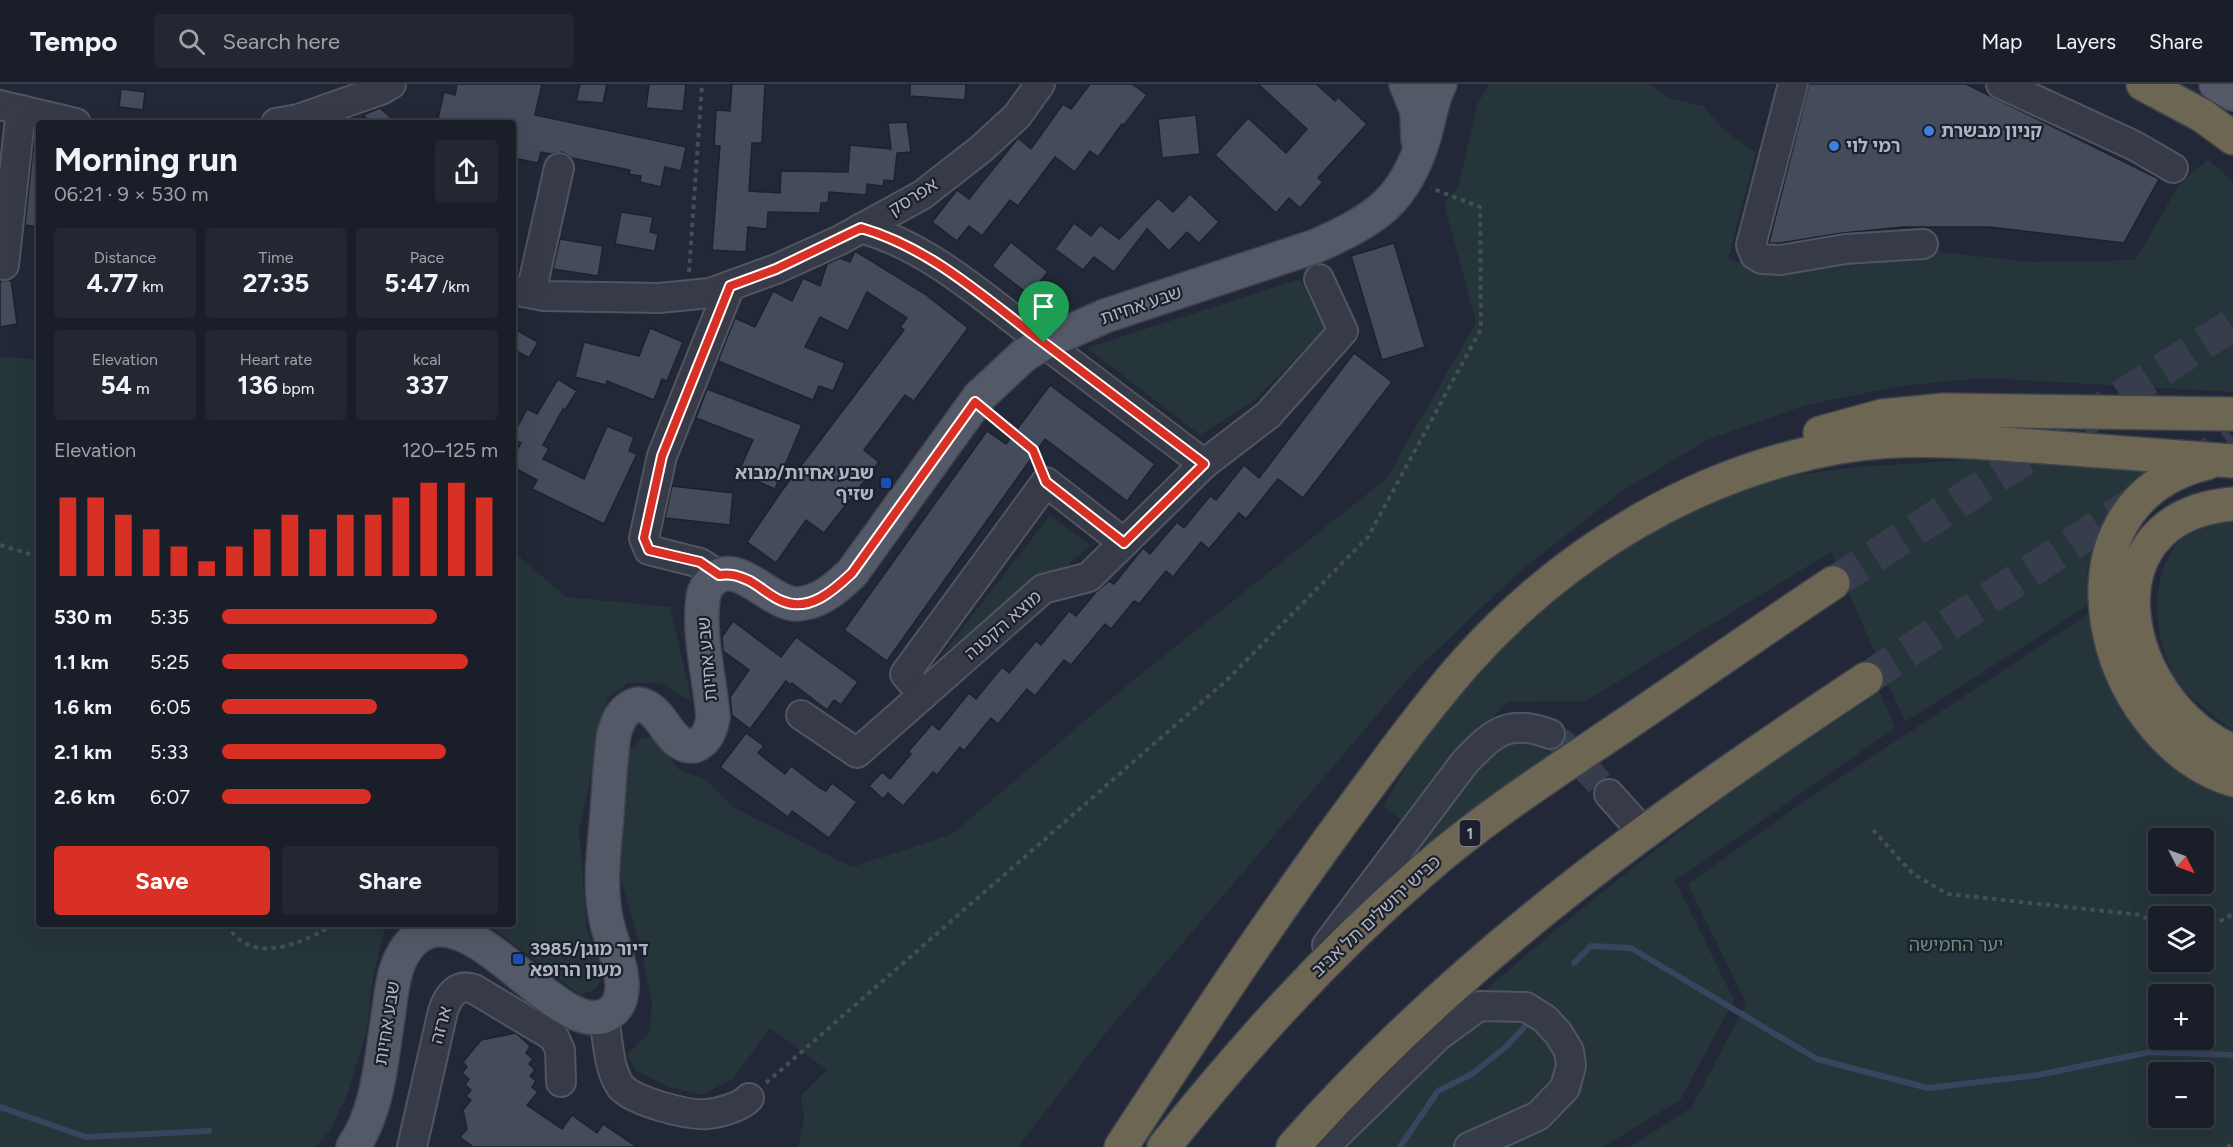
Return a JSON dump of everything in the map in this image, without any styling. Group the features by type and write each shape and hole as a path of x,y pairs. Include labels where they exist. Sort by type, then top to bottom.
{"highway":[{"path":"2143,84 2202,116 2233,138"},
{"path":"1121,1147 1246,955 1425,711 1469,659 1516,611 1566,569 1661,505 1724,469 1801,438 1882,416 1944,410 2233,414"},
{"path":"1634,524 1673,501 1730,476 1788,457 1849,445 1911,440 1974,442 2233,461"},
{"path":"2233,461 2211,462 2193,467 2167,478 2145,493 2133,506 2115,537 2106,573 2107,614 2114,652 2127,686 2145,715 2168,741 2194,761 2233,780"},
{"path":"2233,504 2193,511 2175,520 2160,533 2148,549 2139,568 2134,590 2133,614 2137,640 2146,665 2163,693 2189,723 2207,737 2233,751"},
{"name":"כביש ירושלים תל אביב","path":"1164,1147 1276,1013 1386,903 1469,834 1523,794 1833,583"},
{"path":"1293,1147 1413,1022 1470,969 1527,921 1643,832 1769,743 1866,679"}],"main road":[{"name":"שבע אחיות","path":"1406,84 1417,111 1419,154"},
{"name":"שבע אחיות","path":"353,1147 365,1126 378,1084 396,970 408,947 424,933 444,929 464,934 569,1009 586,1017 603,1016 618,1004 623,984 605,917 602,883 614,734 621,716 626,710 638,704 656,713 675,739 682,744 694,746 705,739 712,717 702,618 703,596 707,585 719,575 730,573 744,578 782,602 795,604 814,601 831,592 852,573 975,402 1001,375 1024,356 1044,343 1105,316 1316,246 1349,231 1377,214 1406,183 1419,154 1440,84"},
{"path":"2216,84 2233,94"}],"street":[{"name":"אפרסק","path":"522,292 544,296 605,299 687,296 710,293 776,269 861,228 922,195 981,149 1017,116 1040,84"},
{"path":"1793,84 1751,245 1755,255 1762,259 1781,260 1845,249 1923,244"},
{"path":"2001,84 2135,146 2173,168"},
{"path":"289,120 380,86"},
{"path":"4,265 10,107 64,120"},
{"path":"522,292 559,168"},
{"path":"861,228 886,235 914,249 965,282 1204,464"},
{"name":"מוצא הקטנה","path":"801,715 857,753 1043,589 1089,578 1204,464 1268,414 1343,331 1319,279"},
{"path":"719,575 700,562 649,550 644,538 662,456 730,286"},
{"path":"923,695 905,674 1046,482 1124,543"},
{"path":"1276,1013 1465,762 1500,732 1517,726 1550,734"},
{"path":"1609,794 1643,832"},
{"name":"ארזה","path":"412,1147 443,1011 448,999 458,988 474,989 554,1037 560,1050 561,1082"},
{"path":"1324,1147 1438,1036 1479,1006 1526,1007 1545,1019 1558,1033 1569,1051 1571,1066 1565,1088 1538,1116 1469,1147"},
{"path":"603,1016 614,1072 620,1085 629,1094 681,1112 695,1114 725,1110 746,1102 749,1098"}],"path":[{"path":"687,296 702,84"},
{"path":"749,1098 1227,680 1368,537 1481,329 1480,207 1429,188"},
{"path":"975,402 1033,450 1046,482"},
{"path":"0,545 36,556"},
{"path":"1873,830 1913,874 1948,894 2141,915 2148,920"},
{"path":"2214,924 2233,914"},
{"path":"230,927 249,946 270,950 316,935 330,927"},
{"path":"2227,1147 2233,1144"}],"green space":[{"path":"1489,84 1649,84 1671,99 1703,106 1723,129 1756,153 1728,259 1767,270 1932,251 2028,262 2135,260 2179,185 2208,159 2233,182 2233,392 1983,378 1900,386 1806,405 1707,440 1621,492 1519,572 1413,673 1105,1034 1018,1147 798,1147 804,1120 801,1096 827,1070 770,1028 733,1079 702,1095 669,1087 635,1070 627,1054 650,1032 652,1003 643,958 619,872 626,753 640,739 651,737 668,754 679,770 704,778 733,807 852,867 952,834 1127,685 1386,479 1476,322 1444,204 1459,185 1477,105"},
{"path":"1300,279 1325,329 1252,402 1200,435 1087,348"},
{"path":"0,357 36,359 36,927 385,927 372,983 367,1030 348,1092 331,1129 316,1147 0,1147"},
{"path":"1965,460 2156,468 2113,512 2098,538 2088,568 2087,606 1905,722 1831,552 1586,701 1507,702 1456,758 1405,823 1383,806 1439,713 1496,651 1545,605 1611,555 1695,506 1766,479 1856,467"},
{"path":"1050,515 1090,545 1067,566 1043,574 941,656"},
{"path":"2233,521 2233,731 2197,702 2176,680 2163,645 2158,609 2162,572 2179,541 2196,528"},
{"path":"516,554 566,597 670,607 692,702 660,683 628,683 608,698 579,830 587,931 605,973 596,989 580,995 492,927 516,927"},
{"name":"יער החמישה","path":"2088,614 2101,664 2117,694 2233,795 2233,1147 1630,1147 1692,1107 1746,1003 1688,884 1799,805"},
{"path":"1876,683 1895,728 1675,881 1734,1000 1680,1100 1603,1147 1325,1147 1468,1007 1561,925"},
{"path":"1516,741 1533,741 1553,755 1426,853 1416,843 1468,776 1494,752"}],"building":[{"path":"457,84 542,84 535,115 686,147 681,171 665,167 661,187 640,182 641,176 629,174 630,170 572,158 562,152 551,154 541,152 538,163 516,159 516,120 438,120 444,92 455,95"},
{"path":"580,84 607,84 603,103 576,101"},
{"path":"649,84 686,84 683,111 646,108"},
{"path":"732,84 765,84 762,143 752,143 749,191 780,193 781,171 848,172 850,145 891,149 888,123 907,122 911,152 897,153 894,181 884,180 883,186 867,184 866,195 829,192 828,203 821,203 820,213 768,212 767,229 748,227 746,252 712,250 720,146 714,146 716,110 730,111"},
{"path":"910,84 966,84 965,100 910,96"},
{"path":"1090,84 1132,84 1147,95 1098,157 1090,151 1075,172 1055,157 1018,206 1010,200 982,236 969,226 957,241 932,222 957,190 969,199 1018,138 1031,149 1063,104 1071,109"},
{"path":"1258,84 1316,84 1335,101 1338,97 1367,124 1318,178 1323,182 1300,208 1289,198 1276,213 1215,155 1248,118 1286,153 1307,129"},
{"name":"קניון מבשרת","path":"1809,84 1966,84 2159,179 2124,243 1989,227 1904,227 1769,243"},
{"path":"121,89 145,92 143,110 119,107"},
{"path":"380,108 394,120 369,120 363,115"},
{"path":"1196,115 1200,154 1162,158 1158,119"},
{"path":"34,140 36,140 36,227 25,225"},
{"path":"1190,194 1219,222 1199,243 1187,232 1169,251 1147,229 1114,272 1094,257 1083,270 1055,249 1074,223 1091,236 1100,225 1119,239 1158,198 1173,212"},
{"path":"621,212 653,217 650,232 658,234 655,251 615,244"},
{"path":"560,239 603,246 598,276 553,269"},
{"path":"1011,242 1048,272 1029,295 992,266"},
{"path":"1394,243 1425,347 1382,360 1351,256"},
{"path":"855,251 925,294 968,328 914,401 905,395 864,450 879,462 824,533 806,520 776,563 747,542 781,492 904,330 900,327 907,318 867,292 848,331 820,317 805,347 845,363 833,391 819,386 813,400 718,361 735,318 755,327 773,291 792,301 803,278 820,286 827,264 840,258 850,262"},
{"path":"11,280 17,324 0,327 0,281"},
{"path":"650,328 683,342 667,381 662,379 654,400 607,381 606,385 575,377 584,342 639,356"},
{"path":"516,330 538,342 529,358 516,351"},
{"path":"1354,353 1392,382 1303,498 1278,479 1246,519 1239,513 1209,549 1201,542 1173,577 1166,571 1139,604 1134,601 1111,629 1105,624 1071,665 1064,660 1035,696 1027,689 998,724 991,718 964,751 960,747 937,775 933,772 903,806 888,793 883,799 869,786 882,772 890,779 911,754 908,752 932,724 939,730 969,693 976,699 1002,667 1009,673 1036,641 1041,645 1069,611 1076,616 1096,592 1109,581 1114,584 1143,548 1150,554 1177,522 1184,528 1210,496 1216,500 1244,465 1259,478"},
{"path":"558,379 577,391 565,410 563,409 543,445 549,449 543,459 584,479 607,426 634,437 629,451 637,454 604,524 532,489 537,480 516,469 516,452 521,443 516,440 516,429 527,409 537,414"},
{"path":"1050,385 1155,464 1127,501 1045,439 887,661 844,630 987,431 1006,444"},
{"path":"707,389 802,425 775,489 738,473 753,440 696,418"},
{"path":"672,486 733,493 730,525 665,518"},
{"path":"733,621 781,657 796,637 858,682 841,705 834,700 827,710 792,683 790,685 786,681 750,729 732,715 730,697 749,670 723,651 722,637"},
{"path":"746,733 764,746 758,753 785,774 791,766 820,788 826,791 832,783 857,802 829,838 792,811 788,817 720,767"},
{"path":"516,1033 530,1046 526,1053 533,1059 529,1064 535,1070 530,1076 536,1081 532,1087 538,1092 527,1105 562,1129 572,1115 597,1133 603,1124 637,1147 473,1147 460,1137 467,1129 463,1110 471,1100 466,1096 471,1090 465,1085 469,1079 462,1073 467,1067 463,1062 481,1040"}],"waterway":[{"path":"1574,963 1591,946 1631,948 1817,1059 1928,1088 2038,1075 2150,1052 2233,1055"},
{"path":"1400,1147 1438,1091 1472,1074 1507,1046 1527,1024"},
{"path":"0,1107 86,1137 209,1131"}],"tunnel":[{"path":"1833,583 2233,324"},
{"path":"2186,469 2233,438"},
{"path":"1866,679 2143,497"},
{"path":"1550,734 1566,746 1609,794"}],"place":[{"name":"קניון מבשרת","path":"1929,131"},
{"name":"רמי לוי","path":"1834,146"},
{"name":"שבע אחיות/מבוא שזיף","path":"886,483"},
{"name":"3985/דיור מוגן מעון הרופא","path":"518,959"}],"route":[{"path":"861,228 886,235 914,249 965,282 1044,343 1204,464 1124,543 1046,482 1033,450 975,402 852,573 831,592 814,601 795,604 782,602 744,578 730,573 719,575 700,562 649,550 644,538 662,456 730,286 776,269 861,228"}]}
